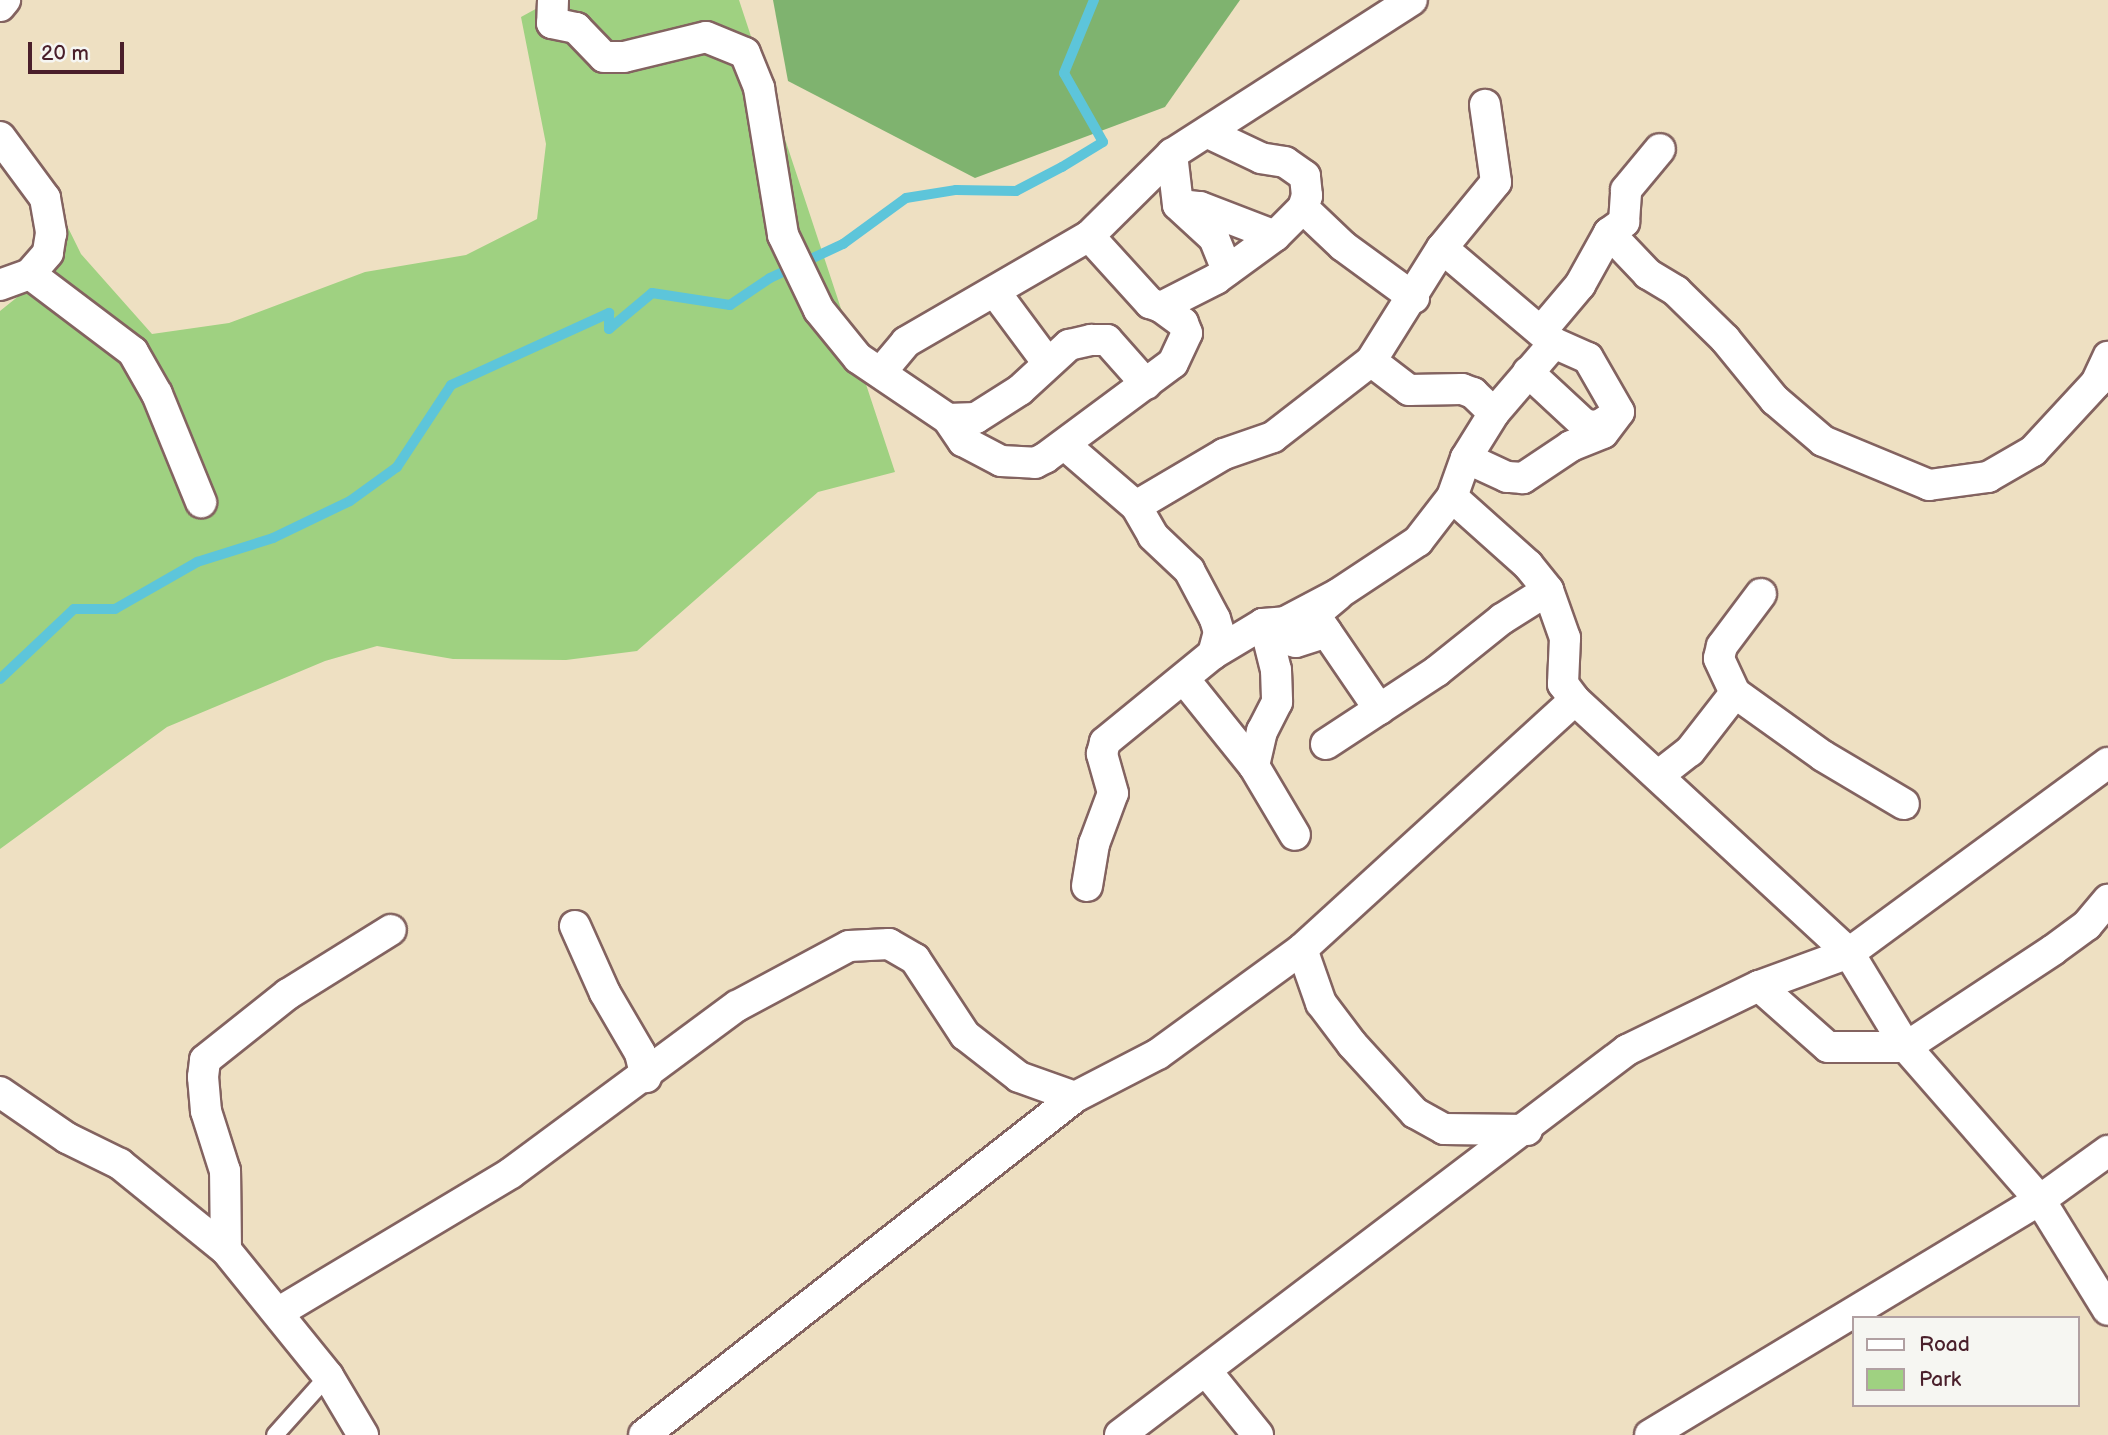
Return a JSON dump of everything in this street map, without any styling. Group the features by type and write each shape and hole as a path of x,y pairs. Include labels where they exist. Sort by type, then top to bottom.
{"street":[{"path":"0,6 5,0"},
{"path":"553,0 552,23 576,28 604,57 624,57 706,37 745,53 759,88 783,235 837,338 948,419 963,441 1000,461 1035,463 1065,445 1173,363 1188,339 1184,323 1161,307 1150,303 1088,236"},
{"path":"881,372 906,342 1088,236 1171,155 1412,0"},
{"path":"1136,506 1224,454 1273,437 1371,361 1414,298 1442,248 1496,182 1485,105"},
{"path":"1161,307 1237,263 1275,236 1303,208 1307,197 1304,176 1285,162 1261,158 1208,133"},
{"path":"0,137 45,198 51,233 48,253 30,274 0,285"},
{"path":"1087,886 1094,844 1113,793 1101,748 1213,654 1264,625 1285,622 1338,594 1418,541 1452,497 1466,458 1494,413 1528,372 1609,233 1625,222 1626,190 1660,149"},
{"path":"1171,155 1178,205 1237,263"},
{"path":"1178,205 1238,221 1275,236"},
{"path":"1303,208 1343,246 1414,298"},
{"path":"1237,263 1238,221"},
{"path":"1609,233 1648,274 1676,290 1725,339 1775,400 1823,441 1929,485 1988,477 2033,452 2096,383 2108,356"},
{"path":"1442,248 1548,337 1588,358 1619,412"},
{"path":"30,274 133,352 157,394 201,502"},
{"path":"995,292 1047,362"},
{"path":"948,419 976,418 1020,390 1047,362 1069,345 1107,341 1146,384"},
{"path":"1371,361 1409,390 1462,389 1474,393 1494,413"},
{"path":"1528,372 1585,425 1604,424 1619,412"},
{"path":"1466,458 1507,477 1523,478 1571,446 1603,433 1619,412"},
{"path":"1065,445 1136,506 1153,536 1189,570 1212,610 1219,632 1213,654"},
{"path":"1452,497 1528,565 1548,590 1565,638 1563,684 1576,700 1849,953 1906,1047 2040,1200 2108,1310"},
{"path":"1326,744 1548,590"},
{"path":"1338,594 1317,616 1379,709"},
{"path":"1760,594 1722,646 1723,673 1735,693 1824,756 1904,804"},
{"path":"1264,625 1280,638 1296,642 1326,632"},
{"path":"1254,766 1262,731 1277,702 1276,670 1264,625"},
{"path":"1184,679 1254,766 1295,835"},
{"path":"1659,775 1690,751 1735,693"},
{"path":"644,1435 1075,1097 1158,1054 1302,949 1576,700"},
{"path":"1120,1435 1527,1130 1627,1050 1759,986 1849,953 2108,763"},
{"path":"1759,986 1828,1047 1906,1047 2053,950 2087,925 2108,900"},
{"path":"575,926 605,993 640,1054 646,1077"},
{"path":"226,1250 225,1171 206,1111 205,1060 288,994 391,930"},
{"path":"279,1312 511,1173 765,988 849,946 889,944 915,959 965,1035 1019,1077 1075,1097"},
{"path":"1302,949 1321,1003 1415,1113 1444,1129 1527,1130"},
{"path":"0,1092 67,1138 120,1164 226,1250 279,1312 328,1376 363,1435"},
{"path":"1650,1435 2040,1200 2108,1151"},
{"path":"1207,1372 1258,1435"}],"lane":[{"path":"275,1435 328,1376"}],"green space":[{"path":"552,0 739,0 895,472 818,492 637,651 566,660 453,659 377,646 325,661 167,727 0,849 0,311 61,262 50,191 81,254 152,334 229,323 365,272 466,255 537,219 546,144 521,17"},
{"path":"773,0 1240,0 1165,107 975,178 788,81"}],"waterway":[{"path":"0,679 74,609 115,609 197,562 273,538 350,501 397,467 451,385 609,313 609,329 652,293 730,305 770,278 843,244 906,198 956,190 1016,191 1103,142 1064,73 1094,0"}]}
